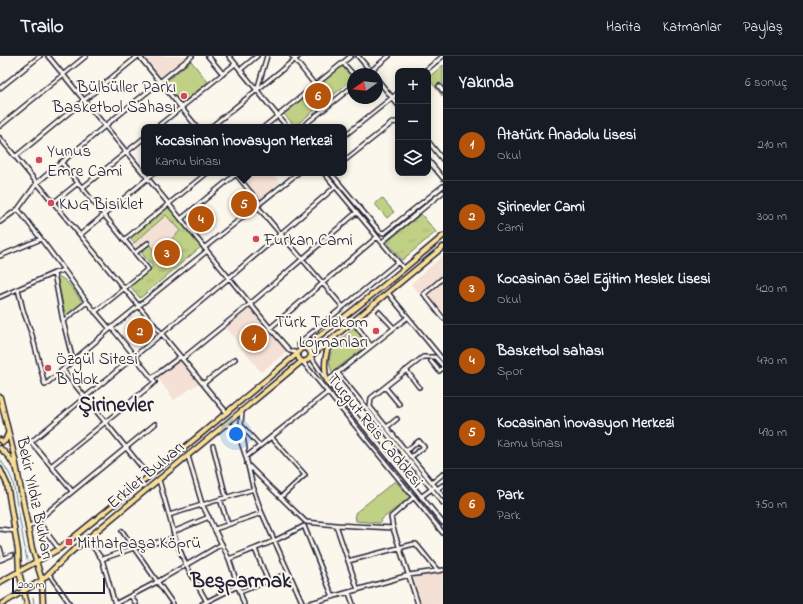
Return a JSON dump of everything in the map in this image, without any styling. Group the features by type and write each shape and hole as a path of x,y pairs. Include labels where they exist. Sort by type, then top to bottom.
{"main road":[{"name":"Erkilet Bulvarı","path":"0,582 59,550 227,413 299,351 351,312 443,236"},
{"path":"311,356 309,350 306,348 299,351 298,358 303,361 308,360 443,247"},
{"path":"327,380 325,372 325,359 327,350 334,337"},
{"name":"Erkilet Bulvarı","path":"2,604 42,580 70,553 303,361"},
{"name":"Bekir Yıldız Bulvarı","path":"0,397 9,432 28,528 42,580 43,604"},
{"path":"0,440 2,442 5,441 9,432"},
{"path":"0,448 12,462 18,475"},
{"name":"Bekir Yıldız Bulvarı","path":"0,469 7,484 18,551 19,572 27,604"},
{"path":"8,578 19,562"}],"street":[{"path":"0,88 40,56"},
{"path":"48,56 141,171"},
{"path":"0,126 86,56"},
{"path":"15,157 139,56 194,124"},
{"path":"0,222 18,209 37,183 61,162 192,56"},
{"path":"208,56 223,74"},
{"path":"229,56 285,124"},
{"path":"240,70 257,56"},
{"path":"257,90 267,56"},
{"path":"292,56 315,85"},
{"path":"215,124 299,56"},
{"path":"268,124 351,56"},
{"path":"358,56 368,68"},
{"path":"376,68 389,56"},
{"path":"429,68 443,56"},
{"path":"343,62 348,68"},
{"path":"162,124 236,64"},
{"path":"439,86 443,91"},
{"path":"383,87 395,101"},
{"path":"306,124 347,91"},
{"path":"347,134 395,96"},
{"path":"347,159 395,122"},
{"path":"0,138 227,413"},
{"path":"82,188 141,140"},
{"path":"431,148 443,160"},
{"path":"61,162 148,269 96,312"},
{"path":"431,164 443,178"},
{"path":"145,176 290,351 299,351 299,342 398,262"},
{"path":"80,235 150,176"},
{"path":"124,240 203,176"},
{"path":"181,219 233,176"},
{"path":"237,176 281,234 343,307"},
{"path":"18,289 45,385 294,176"},
{"path":"326,176 404,269"},
{"path":"333,176 382,233 384,233 443,186"},
{"path":"53,203 78,183"},
{"path":"72,492 31,442 135,357 335,187"},
{"path":"382,242 443,192"},
{"path":"18,209 87,302 155,382 51,466"},
{"path":"152,378 181,358 250,304 357,212"},
{"path":"270,328 377,237"},
{"path":"0,256 41,239"},
{"path":"135,253 148,243"},
{"path":"0,297 64,270"},
{"path":"54,273 63,321 73,361"},
{"path":"443,278 424,294 443,318"},
{"path":"388,293 443,360"},
{"path":"63,321 87,302"},
{"path":"380,312 394,328"},
{"path":"327,380 408,317"},
{"path":"353,321 371,346"},
{"name":"Turgut Reis Caddesi","path":"311,356 327,380 443,523"},
{"path":"431,361 439,371 443,367 436,357 422,357 371,398 370,407 432,483 443,503"},
{"path":"203,384 235,359"},
{"name":"Turgut Reis Caddesi","path":"303,361 443,533"},
{"path":"63,370 149,476"},
{"path":"406,370 420,387"},
{"path":"337,372 443,496"},
{"path":"385,387 399,404"},
{"path":"246,457 328,392"},
{"path":"242,410 241,419 247,464 254,489 262,513 301,604"},
{"path":"387,427 397,419"},
{"path":"28,528 155,424"},
{"path":"223,426 230,425 236,430 246,457"},
{"path":"242,426 260,446"},
{"path":"271,437 305,475 281,497"},
{"path":"406,451 419,440 424,447 411,457"},
{"path":"213,446 226,497"},
{"path":"188,456 202,504 229,559 244,604"},
{"path":"247,464 306,522 393,528"},
{"path":"432,483 443,474"},
{"path":"159,480 175,538 186,565 207,602"},
{"path":"421,497 443,485"},
{"path":"169,515 254,489"},
{"path":"414,497 391,517 393,528 418,604"},
{"path":"220,499 228,524"},
{"path":"214,529 262,513"},
{"path":"173,532 209,517"},
{"path":"37,520 59,550"},
{"path":"229,559 274,542 304,526 306,522"},
{"path":"336,525 358,590"},
{"path":"304,526 333,597"},
{"path":"0,529 15,531"},
{"path":"122,531 173,604"},
{"path":"102,559 134,548 175,538"},
{"path":"87,539 102,559 115,604 158,582 222,544"},
{"path":"348,561 416,544 438,571"},
{"path":"0,548 2,560 12,555"},
{"path":"255,549 268,581"},
{"path":"307,604 409,575 443,570"},
{"path":"240,592 289,573"},
{"path":"49,574 70,604"},
{"path":"202,604 238,586"},
{"path":"349,593 353,604"},
{"path":"131,596 136,604"},
{"path":"327,598 330,604"}],"shaded area":[{"path":"143,56 188,56 160,78"},
{"path":"275,176 280,182 259,200 240,177"},
{"path":"169,205 202,246 140,298 130,286 153,267 129,238"},
{"path":"443,255 443,322 411,284"},
{"path":"249,306 285,350 285,353 261,372 224,325"},
{"path":"180,360 199,383 174,400 158,378"},
{"path":"442,573 443,604 421,604 413,575"}],"green space":[{"path":"191,61 208,82 181,104 164,83"},
{"path":"342,65 347,71 347,84 297,124 293,124 283,113"},
{"path":"443,65 443,97 431,82 431,75"},
{"path":"382,198 394,212 387,218 375,204"},
{"path":"169,205 202,246 140,298 130,286 153,267 140,251 149,244 158,256 167,248 165,245 180,231 166,215 134,243 130,238"},
{"path":"421,214 436,232 402,260 387,242"},
{"path":"57,276 68,283 83,303 67,317 65,314"},
{"path":"354,328 369,345 332,372 330,365 331,352 334,347"},
{"path":"395,481 410,497 381,520 380,523 356,521 355,513"}],"waterway":[{"path":"0,459 13,482 27,560"},
{"path":"33,597 34,604"}],"place":[{"name":"Bülbüller Parkı Basketbol Sahası","path":"184,96"},
{"name":"Park","path":"318,96"},
{"name":"Yunus Emre Cami","path":"39,160"},
{"name":"KNG Bisiklet","path":"51,203"},
{"name":"Kocasinan İnovasyon Merkezi","path":"244,204"},
{"name":"Basketbol sahası","path":"201,219"},
{"name":"Furkan Cami","path":"256,239"},
{"name":"Kocasinan Özel Eğitim Meslek Lisesi","path":"167,253"},
{"name":"Şirinevler Cami","path":"140,331"},
{"name":"Türk Telekom Lojmanları","path":"376,331"},
{"name":"Atatürk Anadolu Lisesi","path":"254,338"},
{"name":"Özgül Sitesi B blok","path":"48,368"},
{"name":"Mithatpaşa Köprü","path":"69,542"}],"district":[{"name":"Şirinevler","path":"116,404"},
{"name":"Beşparmak","path":"241,580"}]}
